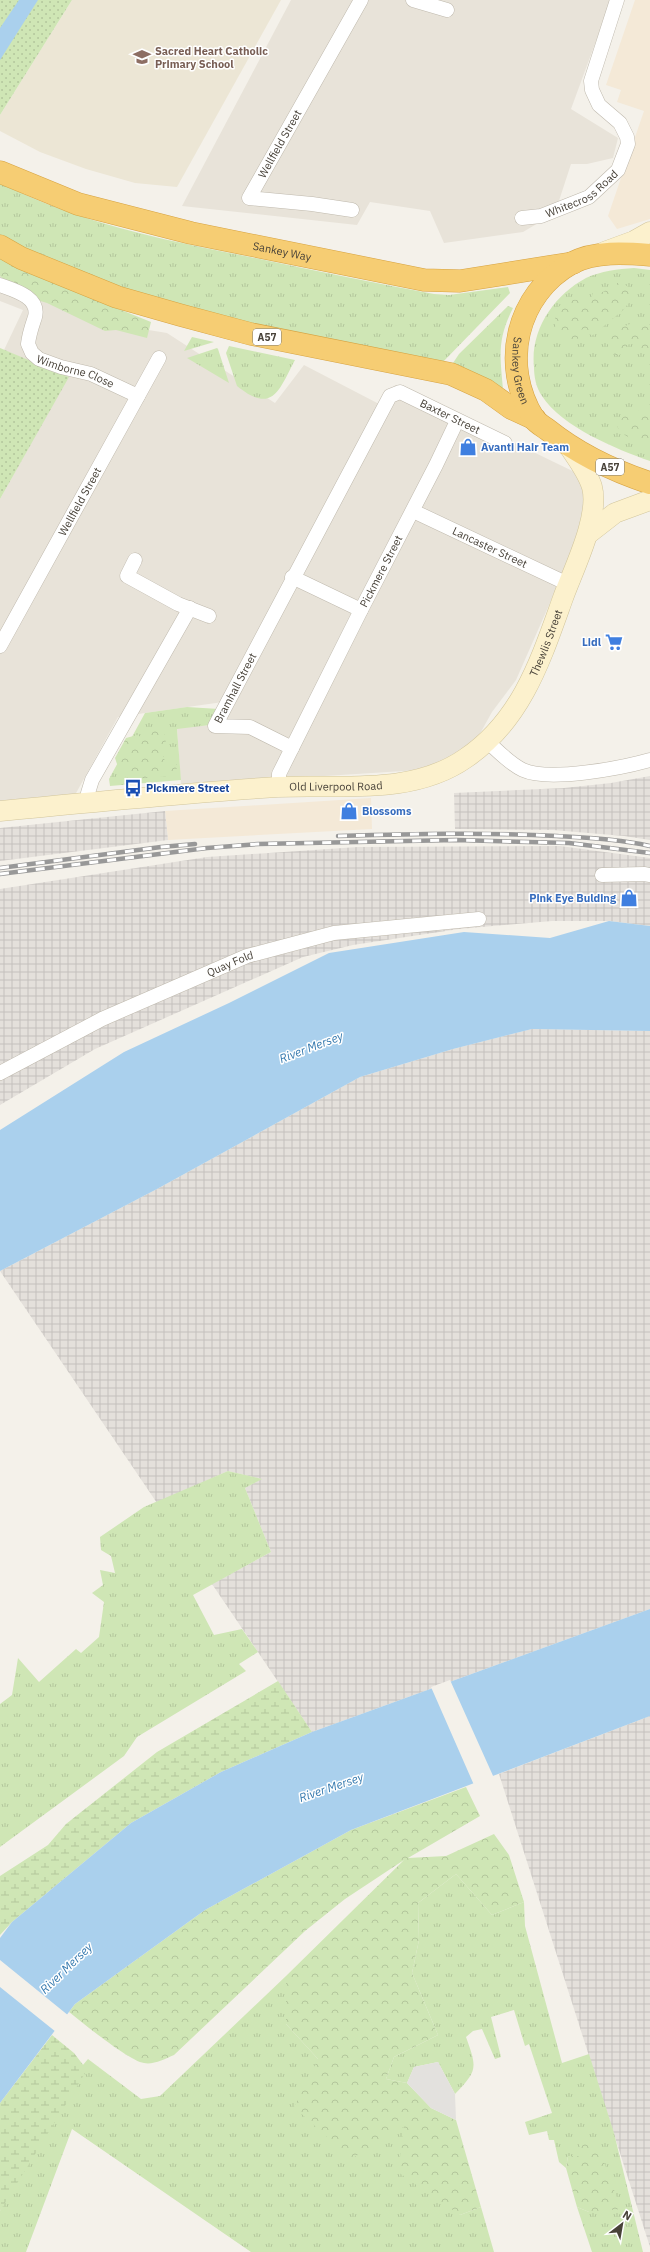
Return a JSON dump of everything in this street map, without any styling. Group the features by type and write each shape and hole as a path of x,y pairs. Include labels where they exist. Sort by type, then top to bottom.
{"highway":[{"name":"Sankey Way","path":"0,172 78,204 183,232 424,280 460,281 573,263"},
{"name":"A57","path":"0,246 21,258 117,297 180,315 252,334 451,374 486,390 511,408 535,420"},
{"name":"Sankey Green","path":"650,255 632,253 597,255 573,263 550,280 534,299 518,335 516,372 535,420 570,448 650,483"}],"street":[{"name":"Wellfield Street","path":"352,210 312,204 249,198 361,0"},
{"path":"413,0 447,10"},
{"name":"Whitecross Road","path":"522,218 541,216 589,197 618,170 628,144 627,137 620,123 599,105 592,90 591,81 617,0"},
{"path":"597,255 634,241 650,232"},
{"name":"Wimborne Close","path":"0,285 26,296 36,307 28,344 35,356 61,367 91,374 138,396"},
{"name":"Wellfield Street","path":"0,646 159,358"},
{"name":"Baxter Street","path":"395,393 400,392 505,443"},
{"name":"Bramhall Street","path":"292,748 250,727 215,726 292,577 390,396 395,393"},
{"name":"Pickmere Street","path":"279,787 279,774 361,610 413,511 457,421"},
{"name":"Thewlis Street","path":"488,742 513,714 533,676 588,534 593,489 588,476 570,448"},
{"path":"588,534 615,513 650,500"},
{"name":"Lancaster Street","path":"413,511 568,584"},
{"path":"135,560 127,576 209,616"},
{"path":"292,577 361,610"},
{"path":"89,802 88,793 92,780 190,608"},
{"path":"488,742 516,766 525,771 542,775 601,771 650,760"},
{"name":"Old Liverpool Road","path":"0,811 89,802 279,787 356,786 418,780 454,766 488,742"},
{"path":"602,875 650,875"},
{"name":"Quay Fold","path":"0,1072 102,1019 247,956 334,934 480,920"}],"shaded area":[{"name":"Sacred Heart Catholic Primary School","path":"72,0 281,0 177,187 135,183 86,169 40,152 0,131 0,115"},
{"path":"291,0 611,0 571,109 618,138 613,158 587,164 571,164 555,213 523,232 444,243 430,211 370,202 357,225 182,206"},
{"path":"635,0 650,0 650,219 617,229 608,216 644,111 617,102 621,90 606,85"},
{"path":"0,268 124,326 167,333 275,403 304,365 381,405 395,385 589,479 590,512 516,680 492,712 477,739 435,769 181,785 177,728 210,725 223,702 118,717 75,795 0,806 0,499 68,377 4,350 23,310 0,301"},
{"path":"650,776 650,840 624,836 553,830 455,829 454,793 564,788 611,783"},
{"path":"371,798 372,829 168,840 165,811"},
{"path":"165,811 168,840 0,861 0,828"},
{"path":"560,846 650,858 650,926 609,921 552,921 459,929 353,945 303,957 95,1049 0,1105 0,889 207,857 358,847"},
{"path":"532,1029 650,1031 650,1609 312,1732 212,1584 271,1552 245,1488 261,1479 228,1471 157,1503 0,1271 157,1189 360,1077 453,1049"},
{"path":"650,1716 650,2247 499,1774"},
{"path":"438,2062 455,2094 456,2120 431,2108 407,2083 414,2067"}],"green space":[{"path":"0,0 72,0 0,115"},
{"path":"0,183 31,197 92,220 122,229 185,244 434,294 449,295 508,287 510,293 441,364 263,328 114,287 0,237"},
{"path":"0,258 42,278 151,322 147,338 116,330 105,331 47,303 20,295 0,276"},
{"path":"634,268 650,270 650,461 591,436 563,418 551,407 540,393 534,371 536,340 546,315 554,304 574,285 586,278 610,271"},
{"path":"617,283 628,287 634,297 622,311 593,335 588,334 583,329 579,332 580,336 577,340 573,341 556,333 555,318 560,305 569,300 591,299 593,293 597,291 603,292"},
{"path":"508,306 513,308 504,329 502,339 501,366 503,389 451,366 459,354"},
{"path":"634,323 650,327 650,353 643,352 640,346 635,343 626,345 624,351 618,356 613,354 608,345 609,340 617,330"},
{"path":"192,337 214,342 184,351"},
{"path":"229,346 295,360 284,381 274,395 267,398 259,398 249,394 237,386 226,353"},
{"path":"0,348 69,377 0,499"},
{"path":"217,348 218,349 229,383 187,358"},
{"path":"646,407 650,407 650,449 621,433 617,426 626,416"},
{"path":"187,707 219,709 210,725 177,729 181,780 110,786 109,779 145,713"},
{"path":"154,730 159,730 165,735 167,753 163,757 166,762 176,763 177,773 174,776 130,779 120,773 115,758 126,738 137,735 145,739 148,733"},
{"path":"228,1471 262,1479 245,1488 271,1552 193,1595 214,1635 242,1629 258,1652 239,1664 246,1671 137,1737 124,1756 0,1847 0,1704 12,1695 18,1658 39,1682 76,1649 81,1653 99,1637 104,1602 92,1593 103,1585 100,1570 115,1573 111,1556 101,1550 100,1537 144,1507"},
{"path":"278,1681 312,1732 221,1772 131,1823 12,1922 0,1935 0,1876 48,1845 66,1824 157,1752"},
{"path":"466,1787 480,1816 408,1858 446,1856 494,1834 509,1855 524,1902 492,1915 456,1874 418,1903 419,1940 412,1973 438,2035 394,2057 386,2079 407,2083 431,2108 456,2120 481,2207 460,2215 398,2172 404,2127 351,2159 294,2107 318,2059 286,2024 286,1976 404,1860 345,1899 305,1931 174,2055 151,2063 137,2061 106,2041 69,2012 75,2004 205,1910 351,1830"},
{"path":"456,1874 492,1915 524,1902 525,1926 562,2063 589,2054 614,2133 643,2252 592,2252 577,2207 589,2212 582,2156 568,2156 566,2168 559,2162 554,2140 549,2140 547,2131 529,2135 525,2122 552,2113 529,2044 525,2046 514,2010 491,2017 501,2057 495,2059 482,2029 473,2031 466,2037 472,2056 473,2068 468,2079 455,2094 438,2062 414,2067 407,2083 386,2079 394,2057 438,2035 412,1973 419,1940 418,1903"},
{"path":"286,1976 286,2024 318,2059 405,2127 460,2215 481,2207 494,2252 251,2252 72,2129 26,2252 0,2252 0,2211 37,2119 88,2059 141,2099 160,2096"},
{"path":"52,2035 74,2053 87,2070 0,2211 0,2103"},
{"path":"596,2140 621,2209 589,2212 577,2207 566,2168 568,2156 582,2156 579,2142"}],"water":[{"path":"19,0 38,0 0,60 0,28"},
{"name":"River Mersey","path":"609,921 650,926 650,1031 532,1029 453,1049 360,1077 157,1189 0,1271 0,1130 124,1052 229,1003 329,953 464,932 550,938"},
{"name":"River Mersey","path":"650,1609 650,1716 351,1830 205,1910 75,2004 0,2103 0,1938 12,1922 131,1823 221,1772 312,1732"}],"pier":[{"path":"450,1680 494,1778 474,1785 431,1687"},
{"path":"0,1960 69,2016 56,2032 0,1987"}],"railway":[{"path":"338,836 502,834 604,839 650,846"},
{"path":"0,874 207,848 258,844 456,840 569,843 650,853"},
{"path":"0,868 195,844"}],"place":[{"name":"Sacred Heart Catholic Primary School","path":"142,57"},
{"name":"Avanti Hair Team","path":"468,447"},
{"name":"Lidl","path":"614,642"},
{"name":"Pickmere Street","path":"133,788"},
{"name":"Blossoms","path":"349,811"},
{"name":"Pink Eye Bulding","path":"629,898"}]}
